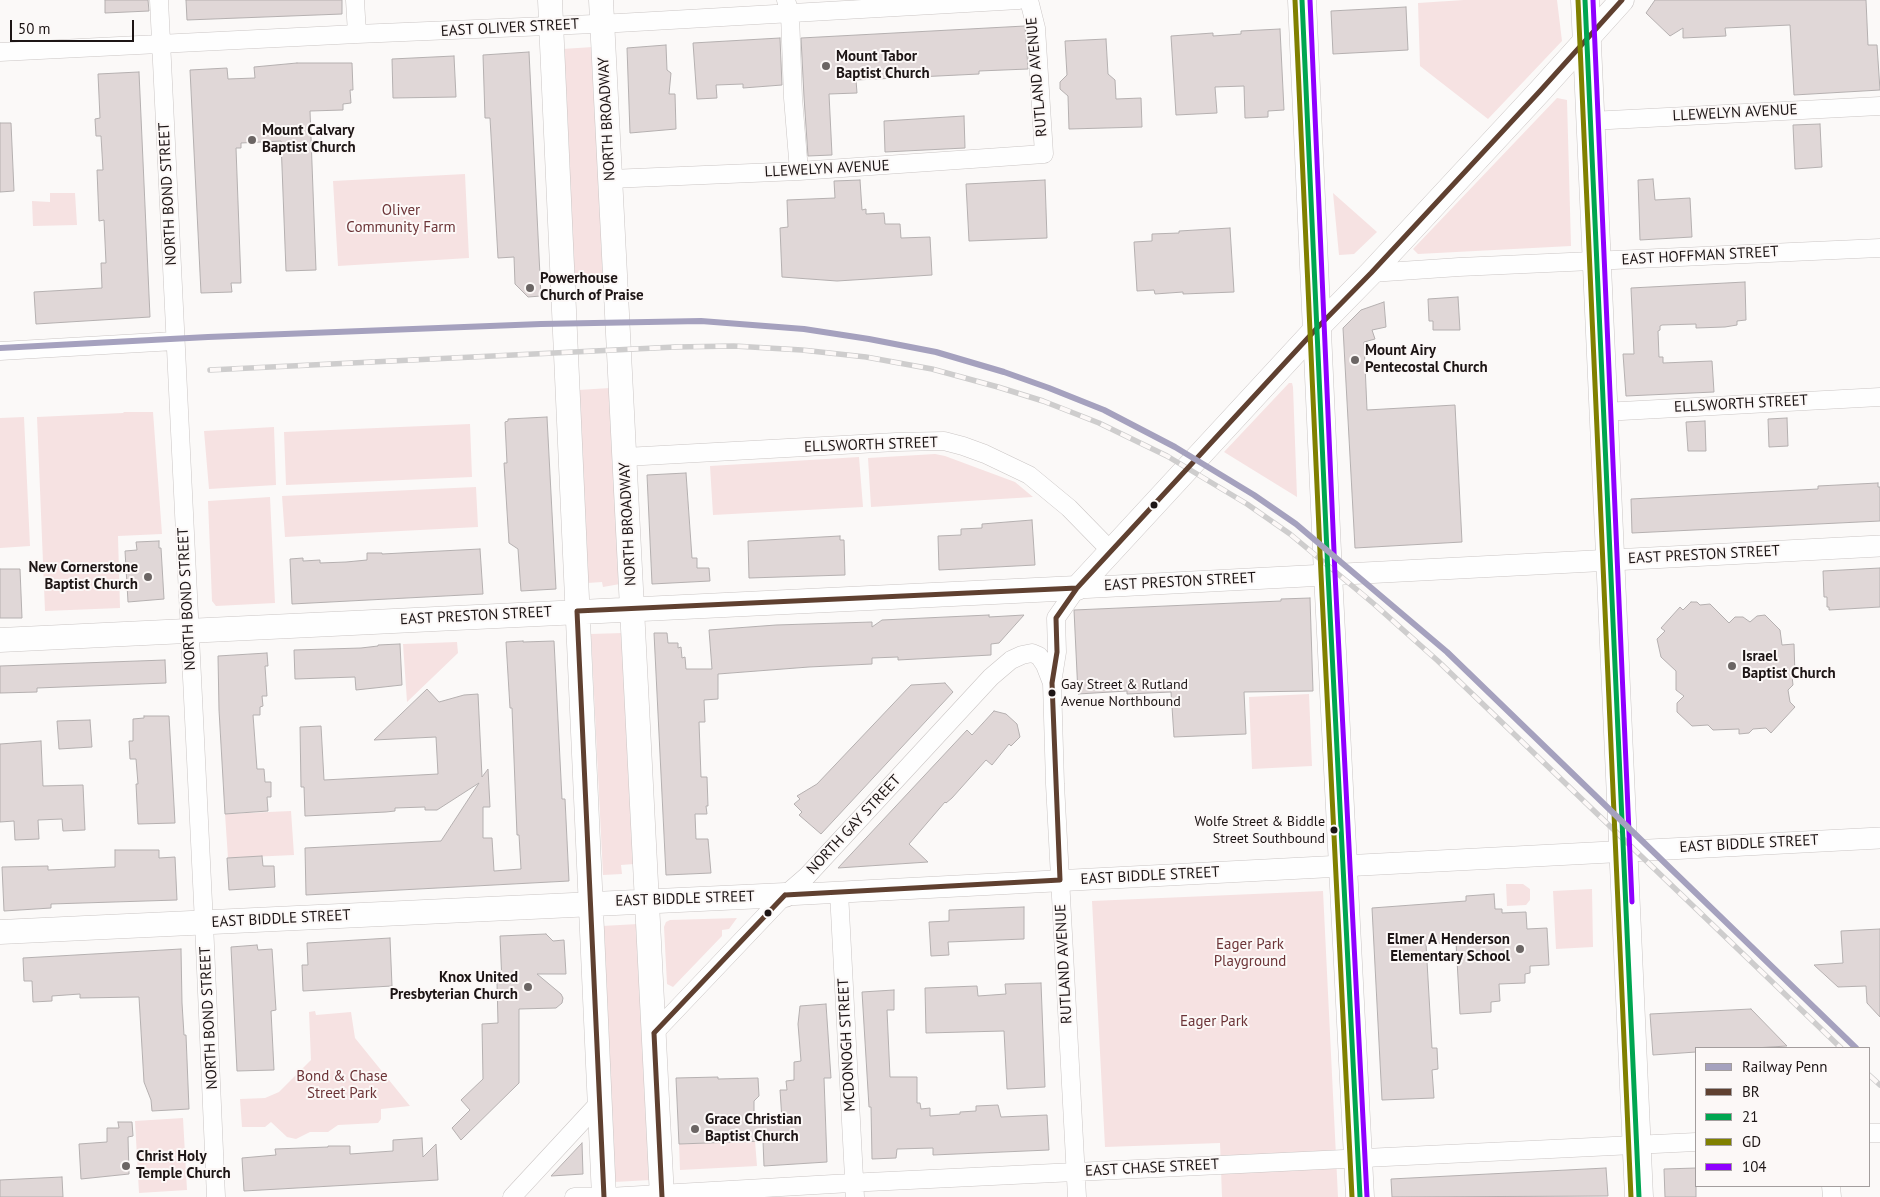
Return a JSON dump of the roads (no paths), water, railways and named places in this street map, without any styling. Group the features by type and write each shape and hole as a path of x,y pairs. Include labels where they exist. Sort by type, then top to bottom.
{"main road":[{"path":"550,0 604,1197"},
{"name":"NORTH BROADWAY","path":"601,0 662,1195"},
{"path":"1302,0 1328,574 1360,1197"},
{"path":"1584,0 1639,1197"},
{"path":"1077,588 1622,0"},
{"name":"EAST PRESTON STREET","path":"0,640 1077,588"},
{"name":"EAST BIDDLE STREET","path":"0,932 786,895"}],"street":[{"name":"NORTH BOND STREET","path":"159,0 216,1197"},
{"path":"356,0 357,34"},
{"name":"EAST OLIVER STREET","path":"0,52 602,24 788,7 1019,0"},
{"name":"RUTLAND AVENUE","path":"1029,0 1036,28 1044,154"},
{"path":"788,7 799,171"},
{"name":"LLEWELYN AVENUE","path":"1590,120 1880,106"},
{"name":"LLEWELYN AVENUE","path":"610,179 799,171 1044,154"},
{"name":"EAST HOFFMAN STREET","path":"1371,273 1459,267 1880,248"},
{"path":"0,351 175,341"},
{"name":"ELLSWORTH STREET","path":"1603,412 1880,397"},
{"name":"ELLSWORTH STREET","path":"625,456 944,441 985,454 1029,475 1074,513 1111,551"},
{"name":"EAST PRESTON STREET","path":"1077,588 1880,546"},
{"name":"RUTLAND AVENUE","path":"1077,588 1056,618 1057,652 1052,683 1060,880 1077,1197"},
{"name":"NORTH GAY STREET","path":"654,1033 786,895 807,876 991,677 1011,660 1032,653 1039,656 1045,665 1052,683"},
{"name":"EAST BIDDLE STREET","path":"786,895 1880,838"},
{"name":"MCDONOGH STREET","path":"839,892 855,1190"},
{"path":"512,1197 600,1103"},
{"name":"EAST CHASE STREET","path":"608,1197 855,1190 1075,1172 1695,1142"},
{"path":"574,1197 594,1197"}],"railway":[{"path":"210,370 675,347 734,346 802,350 866,357 932,369 1043,401 1099,423 1167,456 1247,504 1290,534 1374,604 1438,661 1840,1047"},
{"path":"1870,1076 1880,1085"}],"rail line":[{"name":"Penn","path":"0,348 208,337 541,324 701,321 804,329 869,339 936,352 1004,372 1049,388 1104,410 1175,447 1254,495 1296,524 1447,652 1855,1047"}],"place":[{"name":"Mount Tabor Baptist Church","path":"826,66"},
{"name":"Mount Calvary Baptist Church","path":"252,140"},
{"name":"Powerhouse Church of Praise","path":"530,288"},
{"name":"Mount Airy Pentecostal Church","path":"1355,360"},
{"name":"New Cornerstone Baptist Church","path":"148,577"},
{"name":"Israel Baptist Church","path":"1732,666"},
{"name":"Gay Street & Rutland Avenue Northbound","path":"1052,693"},
{"name":"Wolfe Street & Biddle Street Southbound","path":"1334,830"},
{"name":"Elmer A Henderson Elementary School","path":"1520,949"},
{"name":"Knox United Presbyterian Church","path":"528,987"},
{"name":"Grace Christian Baptist Church","path":"695,1129"},
{"name":"Christ Holy Temple Church","path":"126,1166"}],"park label":[{"name":"Oliver Community Farm","path":"401,220"},
{"name":"Eager Park Playground","path":"1250,954"},
{"name":"Eager Park","path":"1214,1022"},
{"name":"Bond & Chase Street Park","path":"342,1086"}]}
